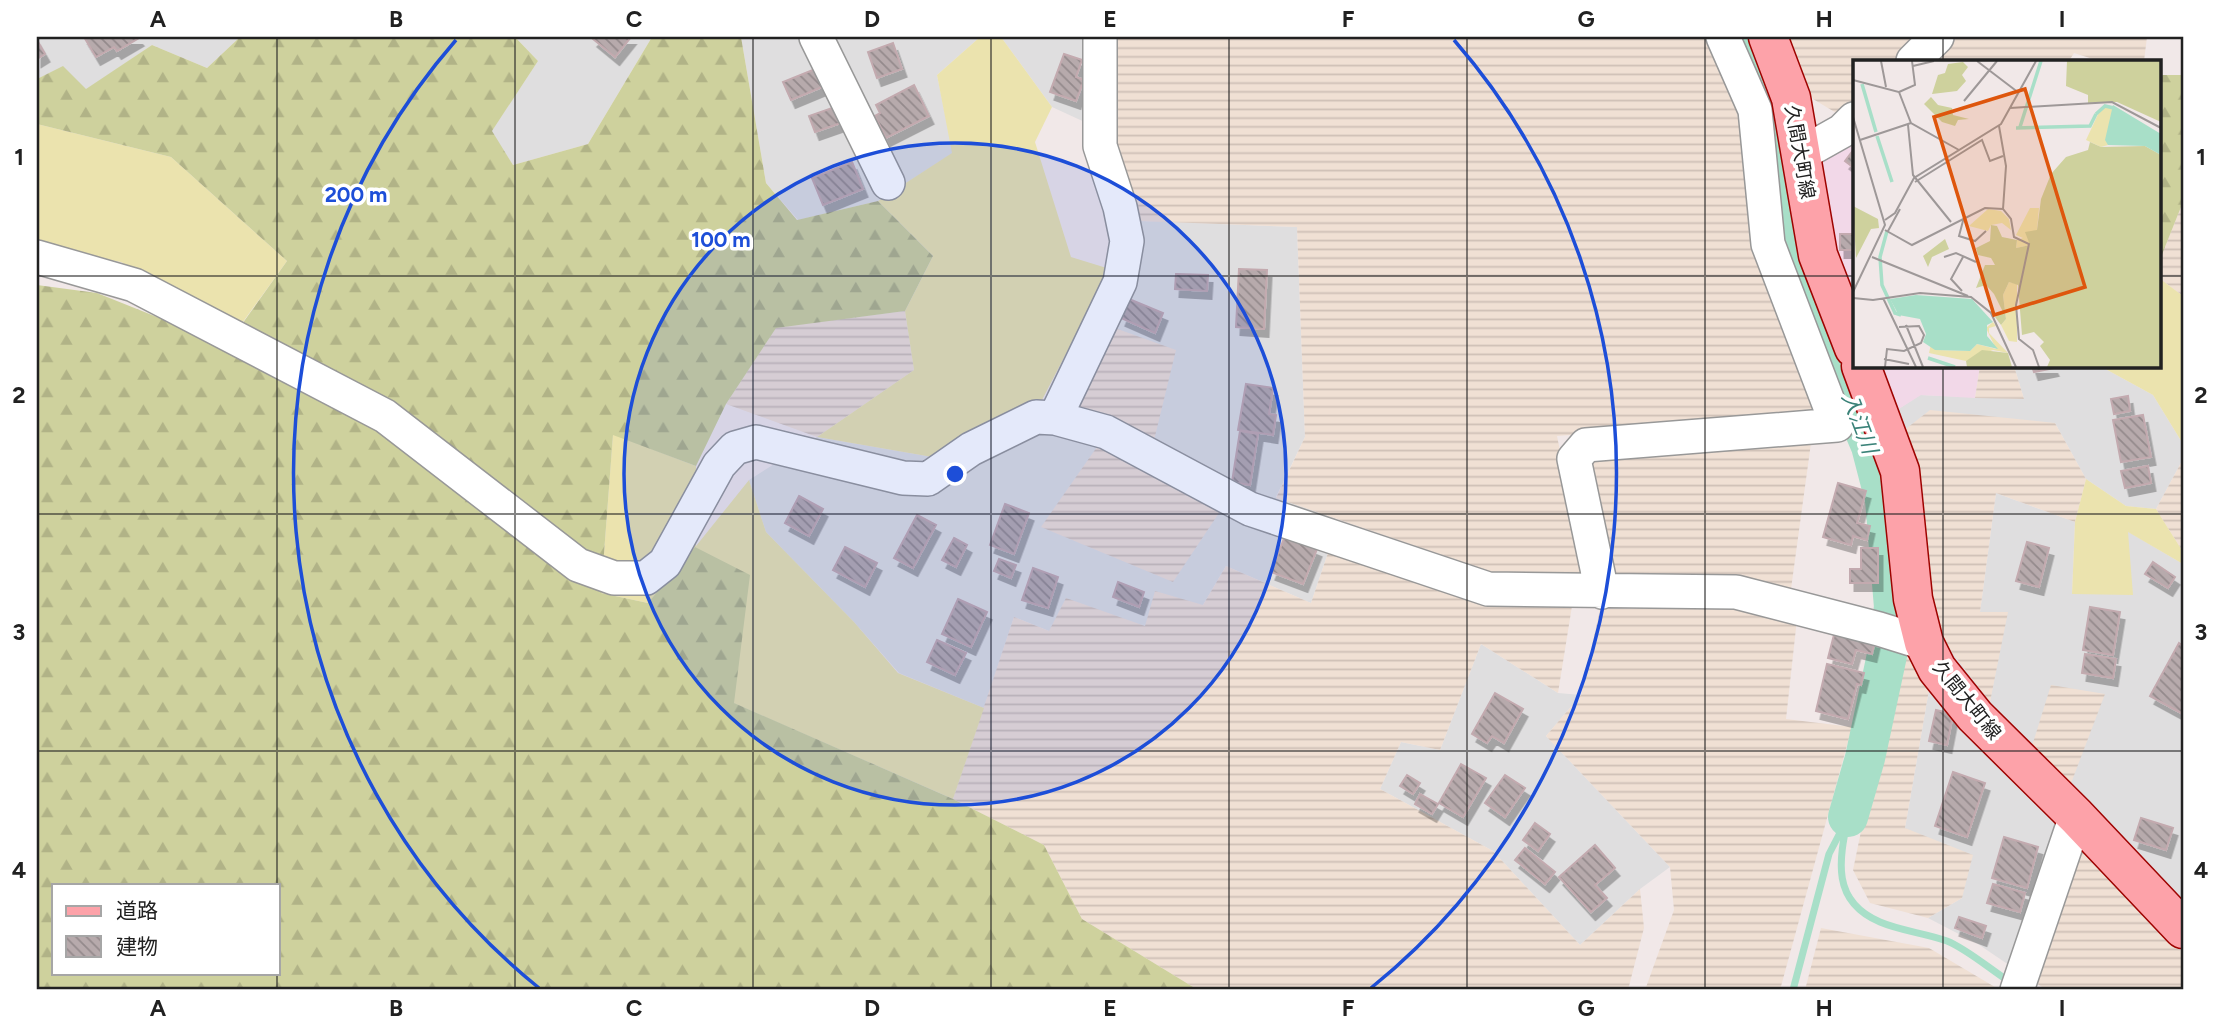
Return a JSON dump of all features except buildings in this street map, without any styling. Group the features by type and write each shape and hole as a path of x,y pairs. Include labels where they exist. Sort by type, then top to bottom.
{"main road":[{"name":"久間大町線","path":"1768,37 1791,98 1818,255 1853,345"},
{"name":"久間大町線","path":"1862,368 1900,471 1913,599 1901,636 1937,668 1975,716 2076,816 2183,929"}],"street":[{"path":"816,37 888,183"},
{"path":"1055,418 1120,282 1127,241 1120,207 1100,146 1100,37"},
{"path":"1602,592 1574,459 1586,444 1837,425 1768,244 1755,110 1723,37"},
{"path":"1914,60 1937,37"},
{"path":"1801,154 1842,131 1853,120"},
{"path":"37,257 134,285 385,416 578,565 614,578 646,578 664,563 719,465 735,448 756,442 904,478 928,479 971,449 1036,417 1055,418 1106,432 1250,509 1488,589 1736,592 1901,636"},
{"path":"2021,981 2076,816"}],"shaded area":[{"path":"37,37 240,37 207,68 152,45 86,90 63,67 37,79"},
{"path":"515,37 652,37 588,144 513,165 491,132 538,61"},
{"path":"741,37 980,37 937,75 953,153 878,201 798,220 766,183"},
{"path":"980,37 1001,37 1052,107 1035,142 1071,257 1110,269 1042,400 938,458 817,437 914,370 905,311 933,256 878,201 952,153 937,75"},
{"path":"1001,37 1115,37 1113,135 1052,107"},
{"path":"1115,37 1710,37 1732,78 1757,248 1823,416 1557,436 1586,578 1497,574 1276,498 1305,437 1297,227 1140,221 1113,135"},
{"path":"1785,37 1920,37 1895,60 1853,60 1853,100 1838,114 1813,99"},
{"path":"1953,37 2147,37 2144,60 2096,60 2074,53 2070,60 1929,60"},
{"path":"37,124 171,157 287,261 240,326 121,262 37,247"},
{"path":"1853,134 1853,315 1830,258 1818,168"},
{"path":"2183,207 2183,296 2160,279 2160,260"},
{"path":"1140,221 1297,227 1305,437 1276,497 1335,518 1330,547 1311,603 1226,566 1203,605 1145,626 1049,631 1014,617 984,708 899,673 854,622 766,532 749,480 817,437 938,458 1042,400 1114,424 1148,465 1112,327"},
{"path":"2160,279 2183,296 2183,444 2153,395 2104,368 2160,368"},
{"path":"905,311 914,370 817,437 726,404 776,327"},
{"path":"1112,327 1176,350 1148,465 1223,507 1173,582 1041,527 1113,424 1071,410"},
{"path":"1876,368 1980,368 1975,398 1921,395 1894,412"},
{"path":"1980,368 2015,368 2024,399 1975,398"},
{"path":"2015,368 2104,368 2153,395 2183,444 2183,459 2156,509 2126,506 2086,479 2055,423 1903,431 1894,412 1920,395 2024,399"},
{"path":"1930,410 2055,423 2086,479 2075,522 1996,493 1980,612 2008,612 1990,702 1945,643 1925,601 1903,431"},
{"path":"613,434 696,466 696,546 749,480 766,532 854,622 898,673 984,708 953,799 733,703 648,603 601,593"},
{"path":"1811,443 1791,589 1612,581 1586,454"},
{"path":"2183,459 2183,552 2156,509"},
{"path":"2086,479 2126,506 2156,509 2183,552 2183,564 2128,532 2133,595 2072,594 2075,522"},
{"path":"1996,493 2075,522 2072,593 2127,531 2183,564 2183,953 2077,836 2031,980 1978,944 1928,918 1962,898 1905,828 1930,684 1945,643 1990,701 2007,612 1980,612"},
{"path":"1330,547 1572,606 1558,693 1481,644 1440,750 1401,742 1380,789 1493,851 1580,945 1640,889 1644,928 1628,990 1198,990 1082,919 1044,845 953,799 1014,617 1049,631 1066,598 1145,626 1155,591 1203,605 1226,566 1311,603"},
{"path":"1734,607 1797,619 1786,719 1852,727 1780,990 1645,990 1674,910 1670,867 1546,736 1581,695 1600,609"},
{"path":"1900,643 1930,684 1905,828 1973,855 1962,898 1928,918 1870,903 1853,870"},
{"path":"1481,644 1558,693 1581,695 1546,736 1670,867 1640,889 1580,945 1493,851 1380,789 1401,742 1440,750"},
{"path":"2051,685 2105,694 2070,786 2032,746"},
{"path":"2077,836 2183,953 2183,981 2179,990 2047,990 2031,980"},
{"path":"1821,928 1929,948 2000,990 1805,990"}],"green space":[{"path":"240,37 515,37 538,61 492,131 513,165 588,144 652,37 741,37 766,183 797,220 878,201 933,256 905,311 776,328 726,404 696,466 613,435 601,593 648,603 695,547 750,575 734,703 953,799 1044,845 1082,919 1198,990 37,990 37,285 97,293 227,345 287,261 171,157 37,124 37,79 63,66 86,89 152,45 207,68"},
{"path":"2160,75 2183,75 2181,207 2160,260"}],"waterway":[{"name":"入江川","path":"1748,37 1772,103 1785,209 1803,286 1871,446 1885,500 1894,607 1887,655 1865,758 1848,817"},
{"path":"1848,817 1841,864 1842,878 1853,903 1880,922 1955,945 2010,982"},
{"path":"1793,990 1829,854 1843,827"}]}
